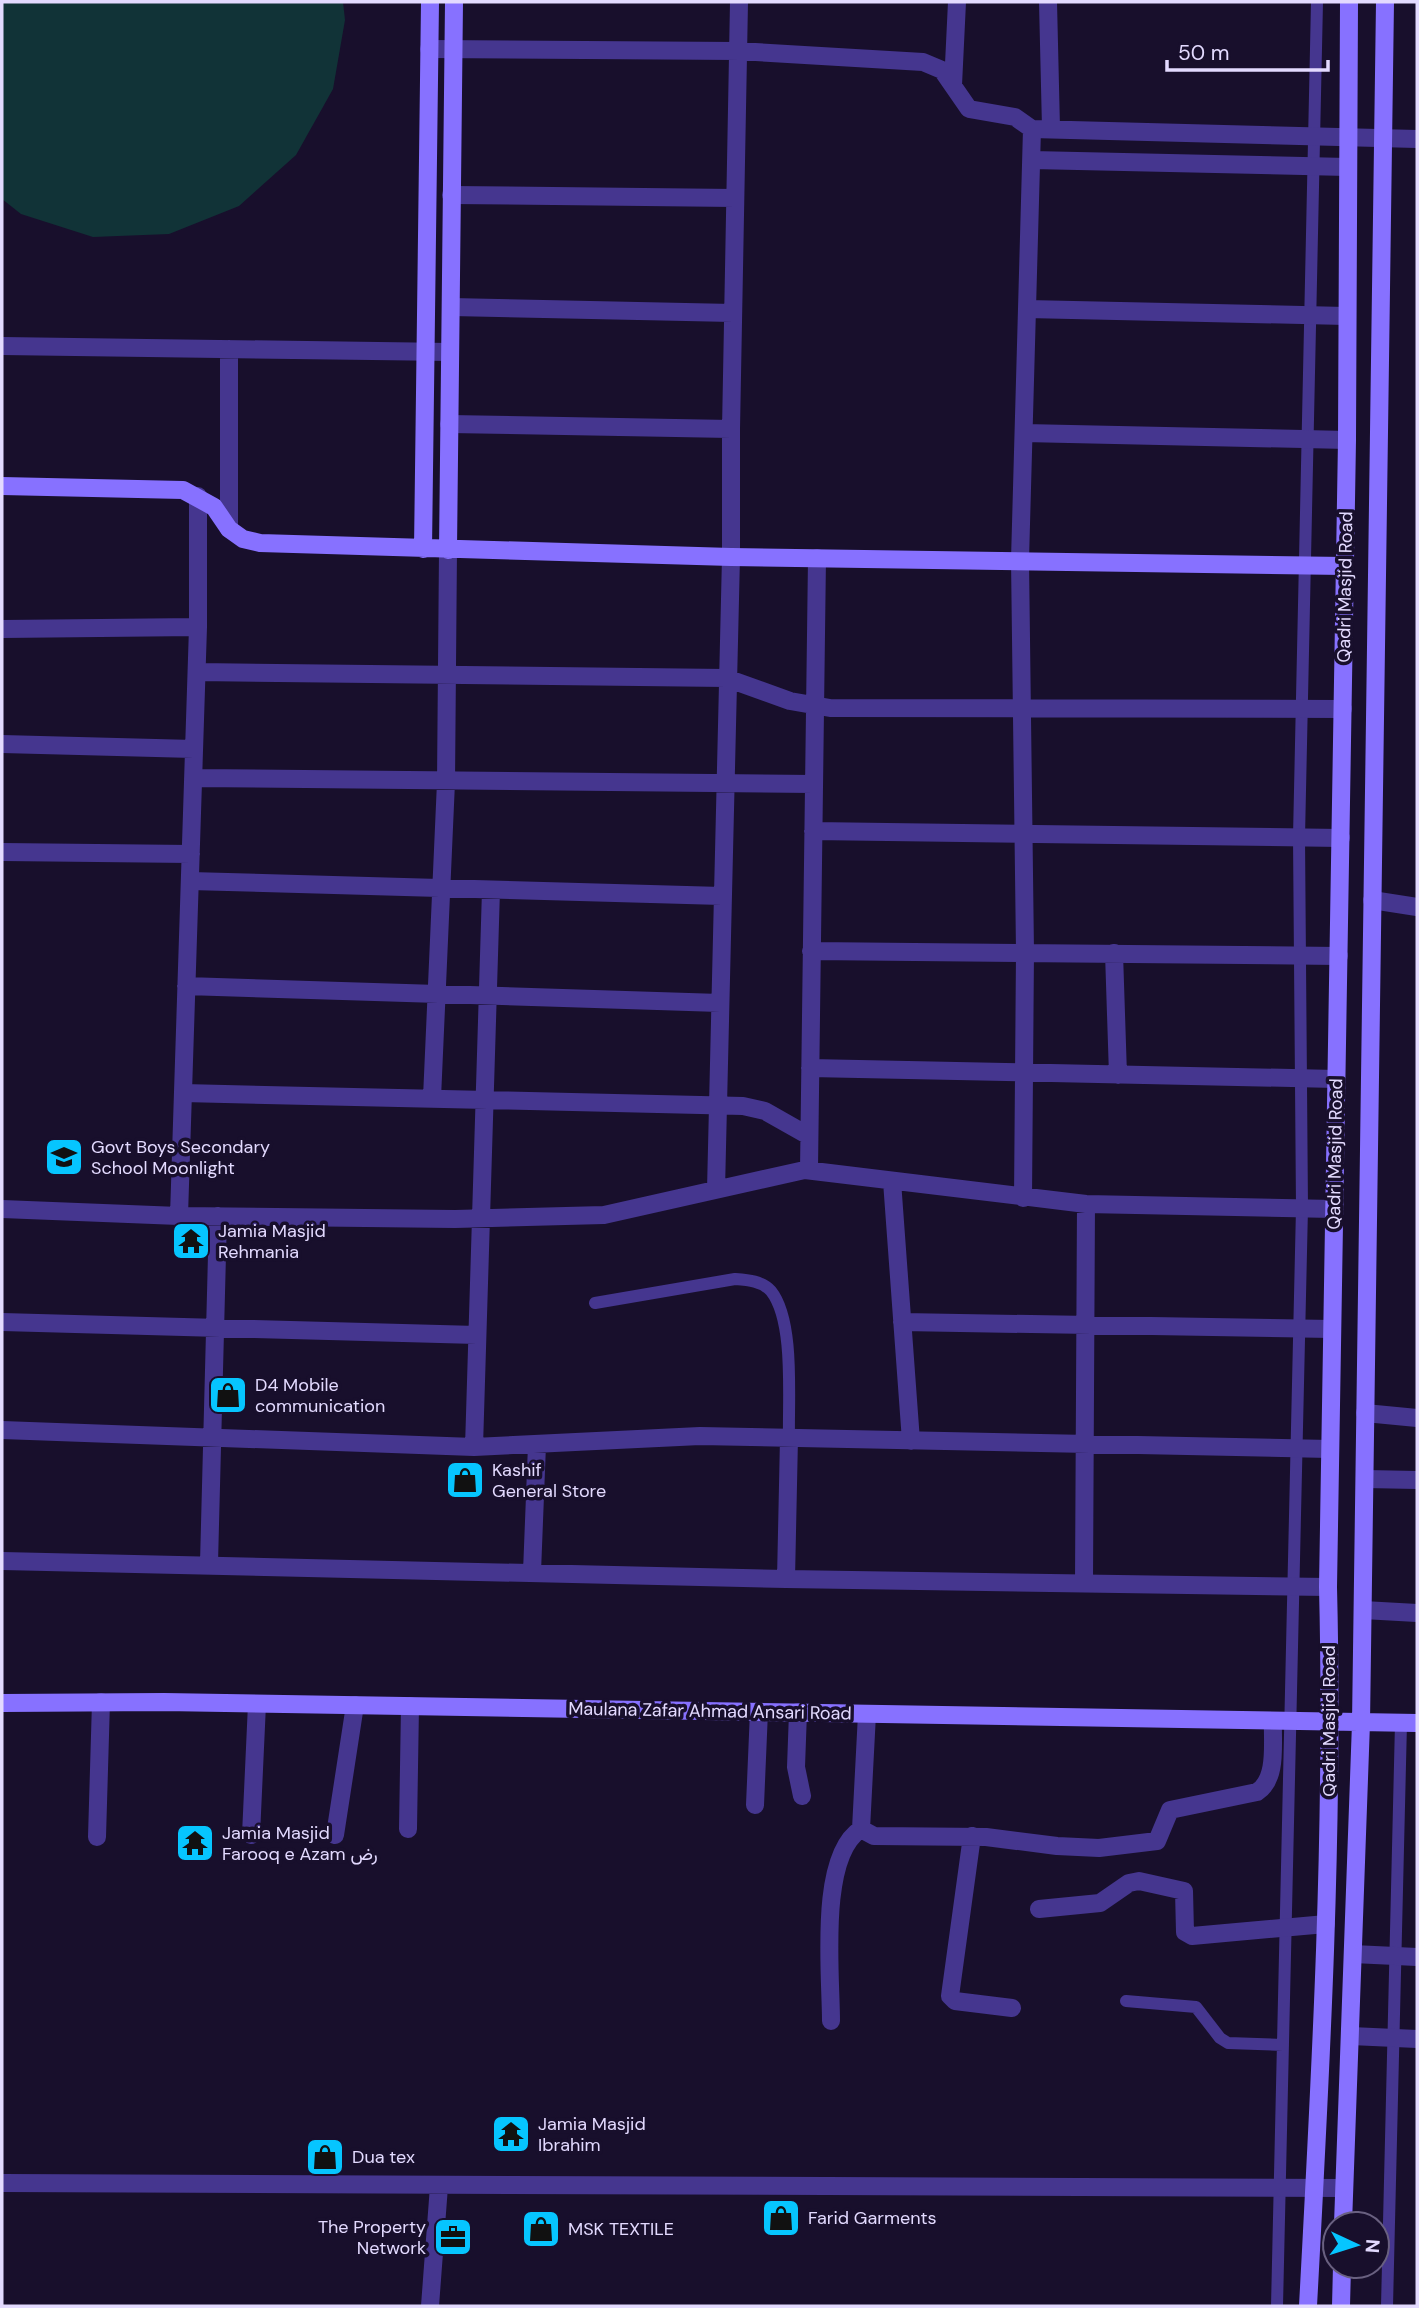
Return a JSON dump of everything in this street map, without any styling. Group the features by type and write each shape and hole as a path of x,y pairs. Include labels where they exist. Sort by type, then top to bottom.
{"street":[{"path":"423,549 430,2"},
{"path":"432,1098 446,782 454,2"},
{"path":"716,1190 726,678 731,557 739,2"},
{"path":"953,85 957,2"},
{"path":"1023,1198 1026,952 1020,560 1032,160 1042,129 1048,2"},
{"name":"Qadri Masjid Road","path":"1308,2306 1326,1924 1331,1723 1328,1587 1347,439 1349,2"},
{"name":"Qadri Masjid Road","path":"1343,2210 1361,1723 1385,2"},
{"path":"429,49 738,51 923,62 942,70 969,109 1015,117 1042,129 1417,139"},
{"path":"1032,160 1348,167"},
{"path":"452,195 736,198"},
{"path":"451,307 733,313"},
{"path":"1027,309 1346,316"},
{"path":"2,346 450,352"},
{"path":"229,349 229,529"},
{"path":"449,424 731,429"},
{"path":"1024,433 1347,439"},
{"path":"2,486 183,490 214,507 229,529 243,539 260,544 731,557 1345,566"},
{"path":"178,1216 197,672 198,496"},
{"path":"805,1170 808,1169 809,1136 817,558"},
{"path":"2,629 198,627"},
{"path":"197,672 446,677 726,678 814,707 1343,709"},
{"path":"2,744 194,749"},
{"path":"193,778 814,784"},
{"path":"813,831 1340,838"},
{"path":"2,852 191,853"},
{"path":"190,881 722,897"},
{"path":"474,1447 491,890"},
{"path":"1373,901 1417,907"},
{"path":"811,951 1339,956"},
{"path":"1114,953 1118,1075"},
{"path":"187,986 720,1003"},
{"path":"810,1068 1336,1079"},
{"path":"183,1093 718,1105 765,1111 809,1136"},
{"path":"2,1209 178,1216 481,1218 604,1214 805,1170 1086,1204 1334,1209"},
{"path":"892,1181 911,1441"},
{"path":"1083,1582 1086,1204"},
{"path":"209,1563 218,1216"},
{"path":"2,1322 477,1335"},
{"path":"902,1322 1332,1329"},
{"path":"1365,1413 1417,1418"},
{"path":"2,1430 474,1447 700,1436 1330,1449"},
{"path":"786,1579 789,1438"},
{"path":"532,1572 537,1445"},
{"path":"1365,1479 1417,1480"},
{"path":"2,1561 209,1563 786,1579 1328,1587"},
{"path":"1363,1610 1417,1613"},
{"path":"97,1837 101,1702"},
{"name":"Maulana Zafar Ahmad Ansari Road","path":"2,1703 355,1705 1409,1723"},
{"path":"251,1835 257,1704"},
{"path":"335,1835 355,1705"},
{"path":"408,1829 411,1706"},
{"path":"755,1805 759,1712"},
{"path":"798,1712 796,1767 802,1796"},
{"path":"861,1829 867,1714"},
{"path":"861,1829 874,1836 887,1838 920,1835 972,1836 1099,1848 1157,1841 1170,1810 1257,1792 1265,1787 1281,1721"},
{"path":"831,2021 830,1930 836,1863 850,1836 861,1829"},
{"path":"972,1836 950,1996 955,2001 1012,2008"},
{"path":"1039,1909 1100,1903 1129,1883 1146,1881 1184,1891 1187,1934 1220,1935 1326,1924"},
{"path":"1353,1954 1417,1957"},
{"path":"1351,2036 1417,2039"},
{"path":"2,2183 1344,2188"},
{"path":"430,2306 439,2186"},
{"path":"1341,2306 1342,2280"}],"lane":[{"path":"1277,2306 1285,1928 1281,1721 1293,1586 1302,1209 1299,837 1304,565 1310,439 1317,2"},
{"path":"595,1303 735,1279 754,1280 769,1289 779,1305 786,1334 789,1438"},
{"path":"1387,2306 1397,1957 1409,1723"},
{"path":"1126,2001 1196,2007 1203,2012 1220,2038 1228,2043 1283,2045"}],"green space":[{"path":"2,2 343,2 345,20 333,89 296,155 239,206 169,234 93,237 21,214 2,199"}],"place":[{"name":"Govt Boys Secondary School Moonlight","path":"64,1157"},
{"name":"Jamia Masjid Rehmania","path":"191,1241"},
{"name":"D4 Mobile communication","path":"228,1395"},
{"name":"Kashif General Store","path":"465,1480"},
{"name":"Jamia Masjid Farooq e Azam رض","path":"195,1843"},
{"name":"Jamia Masjid Ibrahim","path":"511,2134"},
{"name":"Dua tex","path":"325,2157"},
{"name":"Farid Garments","path":"781,2218"},
{"name":"MSK TEXTILE","path":"541,2229"},
{"name":"The Property Network","path":"453,2237"}]}
